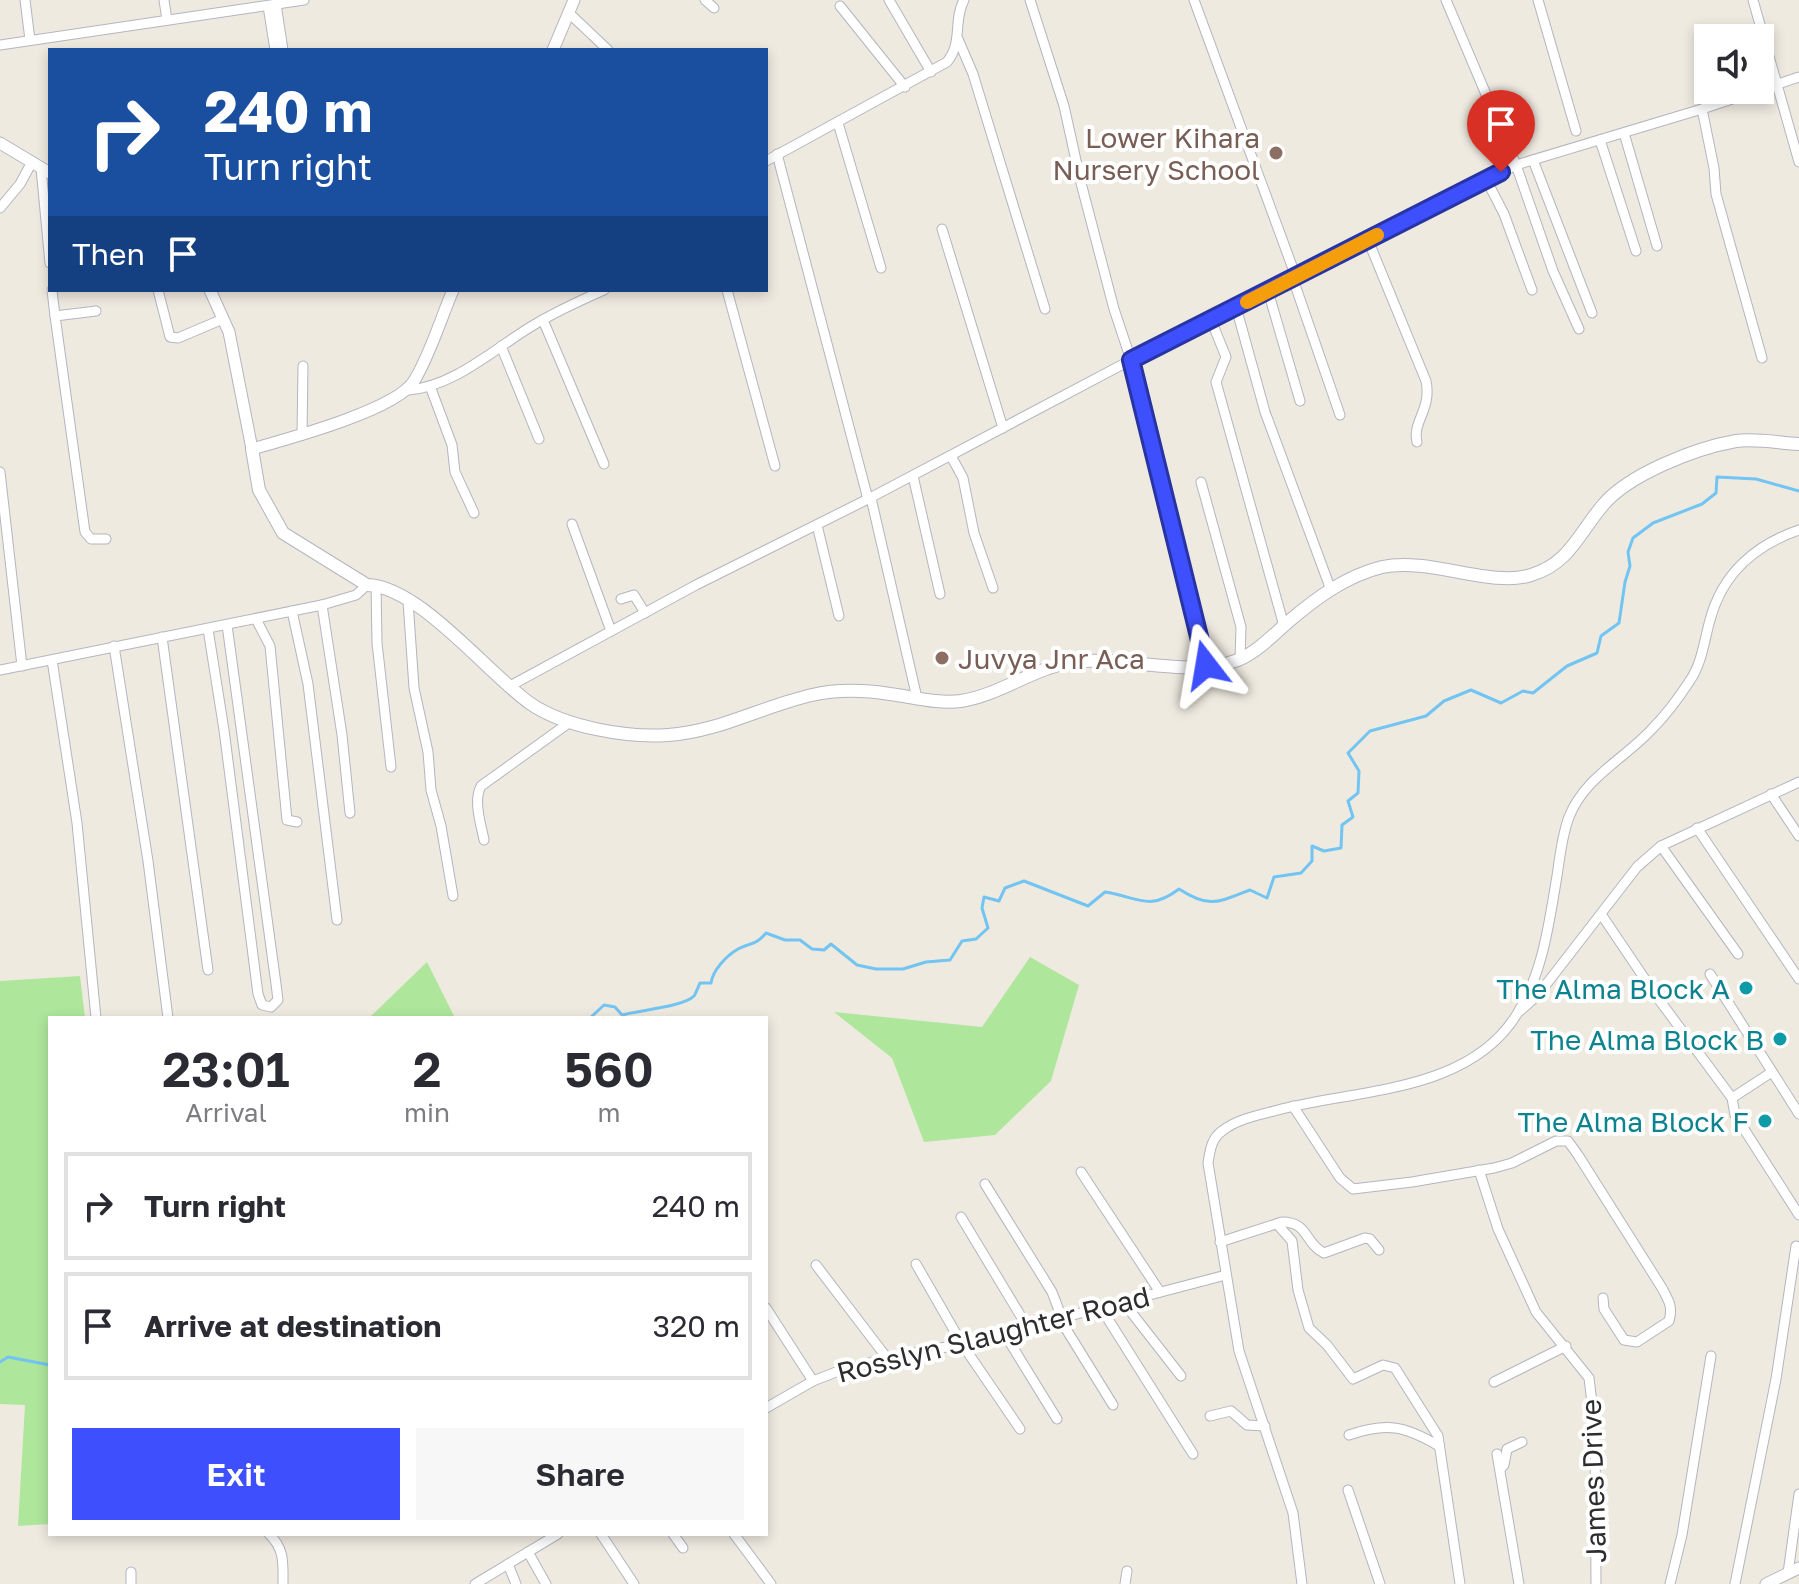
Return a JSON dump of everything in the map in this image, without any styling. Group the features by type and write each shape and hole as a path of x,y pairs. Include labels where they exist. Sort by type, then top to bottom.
{"main road":[{"path":"252,449 259,490 283,533 436,619 508,687 533,706 570,722 634,734 668,735 704,729 811,695 851,690 960,701 987,694 1054,666 1078,661 1206,665 1240,659 1264,643 1313,600 1348,579 1383,567 1412,564 1508,578 1530,576 1554,565 1571,551 1597,512 1627,483 1709,448 1740,440 1799,444"}],"street":[{"path":"25,0 30,40"},
{"path":"164,0 167,20"},
{"path":"0,45 301,0"},
{"path":"554,48 574,0"},
{"path":"705,0 714,8"},
{"path":"889,0 931,72"},
{"path":"768,160 947,62 954,54 958,39 958,14 952,0"},
{"path":"958,14 964,0"},
{"path":"1030,0 1064,106 1107,281 1131,360 1206,665"},
{"path":"1194,0 1295,278 1340,415"},
{"path":"1446,0 1516,165 1553,271 1579,329"},
{"path":"1538,0 1576,131"},
{"path":"1753,0 1799,162"},
{"path":"272,5 275,48"},
{"path":"272,5 283,48"},
{"path":"840,6 905,87"},
{"path":"569,13 606,48"},
{"path":"958,39 973,74 1045,309"},
{"path":"508,687 1131,360 1486,179 1516,165 1799,77"},
{"path":"1702,109 1716,194 1762,358"},
{"path":"838,123 881,268"},
{"path":"1624,133 1657,246"},
{"path":"1600,140 1636,251"},
{"path":"0,143 41,168"},
{"path":"777,154 870,498 917,698"},
{"path":"1533,160 1592,313"},
{"path":"0,208 20,184 41,168"},
{"path":"41,168 48,242"},
{"path":"1486,179 1504,214 1532,290"},
{"path":"942,229 1003,428"},
{"path":"1368,240 1426,381 1429,395 1415,434 1417,442"},
{"path":"1268,291 1300,401"},
{"path":"52,292 85,532 91,539 106,539"},
{"path":"158,292 170,337 178,338 223,319"},
{"path":"211,292 229,332 252,449 302,435 395,400 408,390 452,292"},
{"path":"408,390 449,378 543,320 600,292"},
{"path":"728,292 775,466"},
{"path":"1236,307 1265,412 1331,590"},
{"path":"55,316 96,311"},
{"path":"543,320 604,464"},
{"path":"1211,320 1226,357 1216,382 1284,626"},
{"path":"501,346 539,439"},
{"path":"302,435 303,366"},
{"path":"430,386 452,445 455,472 474,513"},
{"path":"951,456 963,478 974,533 993,588"},
{"path":"0,472 22,666"},
{"path":"913,476 940,594"},
{"path":"1201,482 1241,627 1240,659"},
{"path":"572,524 611,631"},
{"path":"817,525 839,616"},
{"path":"1518,1013 1538,967 1547,936 1561,850 1576,800 1651,730 1691,680 1700,661 1721,587 1736,568 1780,538 1799,530"},
{"path":"0,670 322,605 356,595 371,585 391,767"},
{"path":"621,599 634,595 645,613"},
{"path":"408,601 414,688 453,896"},
{"path":"322,605 342,735 350,813"},
{"path":"292,611 308,684 324,834 337,920"},
{"path":"256,619 270,646 287,820 297,822"},
{"path":"208,629 258,994 262,1005 271,1007 278,1000 227,625"},
{"path":"162,637 208,970"},
{"path":"114,646 148,861 168,1016"},
{"path":"52,660 77,823 96,1016"},
{"path":"484,840 478,801 481,786 570,722"},
{"path":"1302,1584 1293,1513 1239,1351 1208,1163 1214,1140 1219,1132 1235,1123 1293,1106 1417,1082 1484,1051 1538,995 1637,867 1661,846 1799,782"},
{"path":"1771,794 1799,836"},
{"path":"1697,828 1799,979"},
{"path":"1661,846 1738,954"},
{"path":"1601,914 1657,997 1732,1098 1735,1115 1799,1215"},
{"path":"1710,974 1799,1114"},
{"path":"1732,1098 1772,1072"},
{"path":"1293,1106 1340,1178 1353,1189 1412,1182 1512,1163 1556,1141 1568,1141 1671,1305 1669,1321 1637,1342 1624,1340 1612,1325 1604,1309 1603,1298"},
{"path":"1479,1170 1498,1229 1536,1312 1566,1346 1494,1382"},
{"path":"1081,1172 1160,1292"},
{"path":"985,1184 1052,1292 1066,1329 1113,1405"},
{"path":"961,1217 1028,1328"},
{"path":"1220,1242 1277,1224 1297,1224 1314,1246 1324,1253 1365,1238 1370,1239 1379,1250"},
{"path":"1277,1224 1292,1241 1298,1290 1312,1333 1327,1345 1353,1379 1383,1365 1395,1368 1433,1425 1460,1584"},
{"path":"1735,1584 1776,1379 1796,1246"},
{"path":"916,1264 962,1344 1020,1429"},
{"path":"816,1265 887,1358"},
{"name":"Rosslyn Slaughter Road","path":"768,1406 813,1381 887,1358 1028,1328 1226,1275"},
{"path":"1124,1303 1181,1376"},
{"path":"1101,1308 1193,1454"},
{"path":"768,1311 813,1381"},
{"path":"1004,1333 1057,1419"},
{"name":"James Drive","path":"1566,1346 1589,1378 1595,1428 1596,1584"},
{"path":"1670,1584 1682,1535 1711,1356"},
{"path":"1210,1416 1231,1411 1247,1425 1265,1426"},
{"path":"1349,1435 1381,1426 1401,1428 1439,1446"},
{"path":"1500,1469 1504,1465 1507,1449 1522,1442"},
{"path":"1497,1454 1519,1584"},
{"path":"1348,1490 1380,1584"},
{"path":"1766,1584 1794,1570 1799,1494"},
{"path":"271,1536 283,1554 283,1584"},
{"path":"475,1584 555,1536"},
{"path":"602,1536 634,1584"},
{"path":"674,1536 683,1548"},
{"path":"735,1536 771,1584"},
{"path":"528,1552 546,1584"},
{"path":"508,1564 516,1584"},
{"path":"1125,1584 1127,1571"},
{"path":"131,1572 131,1584"}],"green space":[{"path":"1030,957 1079,985 1051,1081 995,1135 924,1142 892,1058 834,1012 982,1027"},
{"path":"427,962 454,1016 371,1016"},
{"path":"80,976 85,1016 48,1016 48,1524 18,1526 25,1405 0,1404 0,981"}],"waterway":[{"path":"592,1016 604,1005 615,1007 622,1015 688,1000 694,996 700,983 711,983 717,968 729,955 756,942 766,933 785,940 800,940 812,949 824,950 831,944 857,965 876,969 903,969 926,962 950,960 962,941 976,939 988,928 982,908 984,897 999,901 1005,888 1024,881 1088,906 1105,892 1143,901 1159,900 1179,889 1199,899 1214,902 1250,890 1267,898 1274,877 1301,873 1312,861 1312,846 1324,851 1341,848 1342,825 1353,817 1348,801 1358,793 1359,771 1348,753 1370,731 1426,716 1444,701 1471,690 1501,703 1523,691 1533,693 1567,666 1597,653 1601,636 1619,623 1630,566 1628,552 1633,538 1653,523 1702,504 1716,493 1717,477 1756,479 1799,491"},
{"path":"0,1362 8,1357 48,1365"}],"slow traffic":[{"path":"1247,302 1377,235"}],"place":[{"name":"Lower Kihara Nursery School","path":"1276,153"},
{"name":"Juvya Jnr Aca","path":"942,658"},
{"name":"The Alma Block A","path":"1746,988"},
{"name":"The Alma Block B","path":"1780,1039"},
{"name":"The Alma Block F","path":"1765,1121"}],"route":[{"path":"1206,665 1131,360 1501,172"}]}
